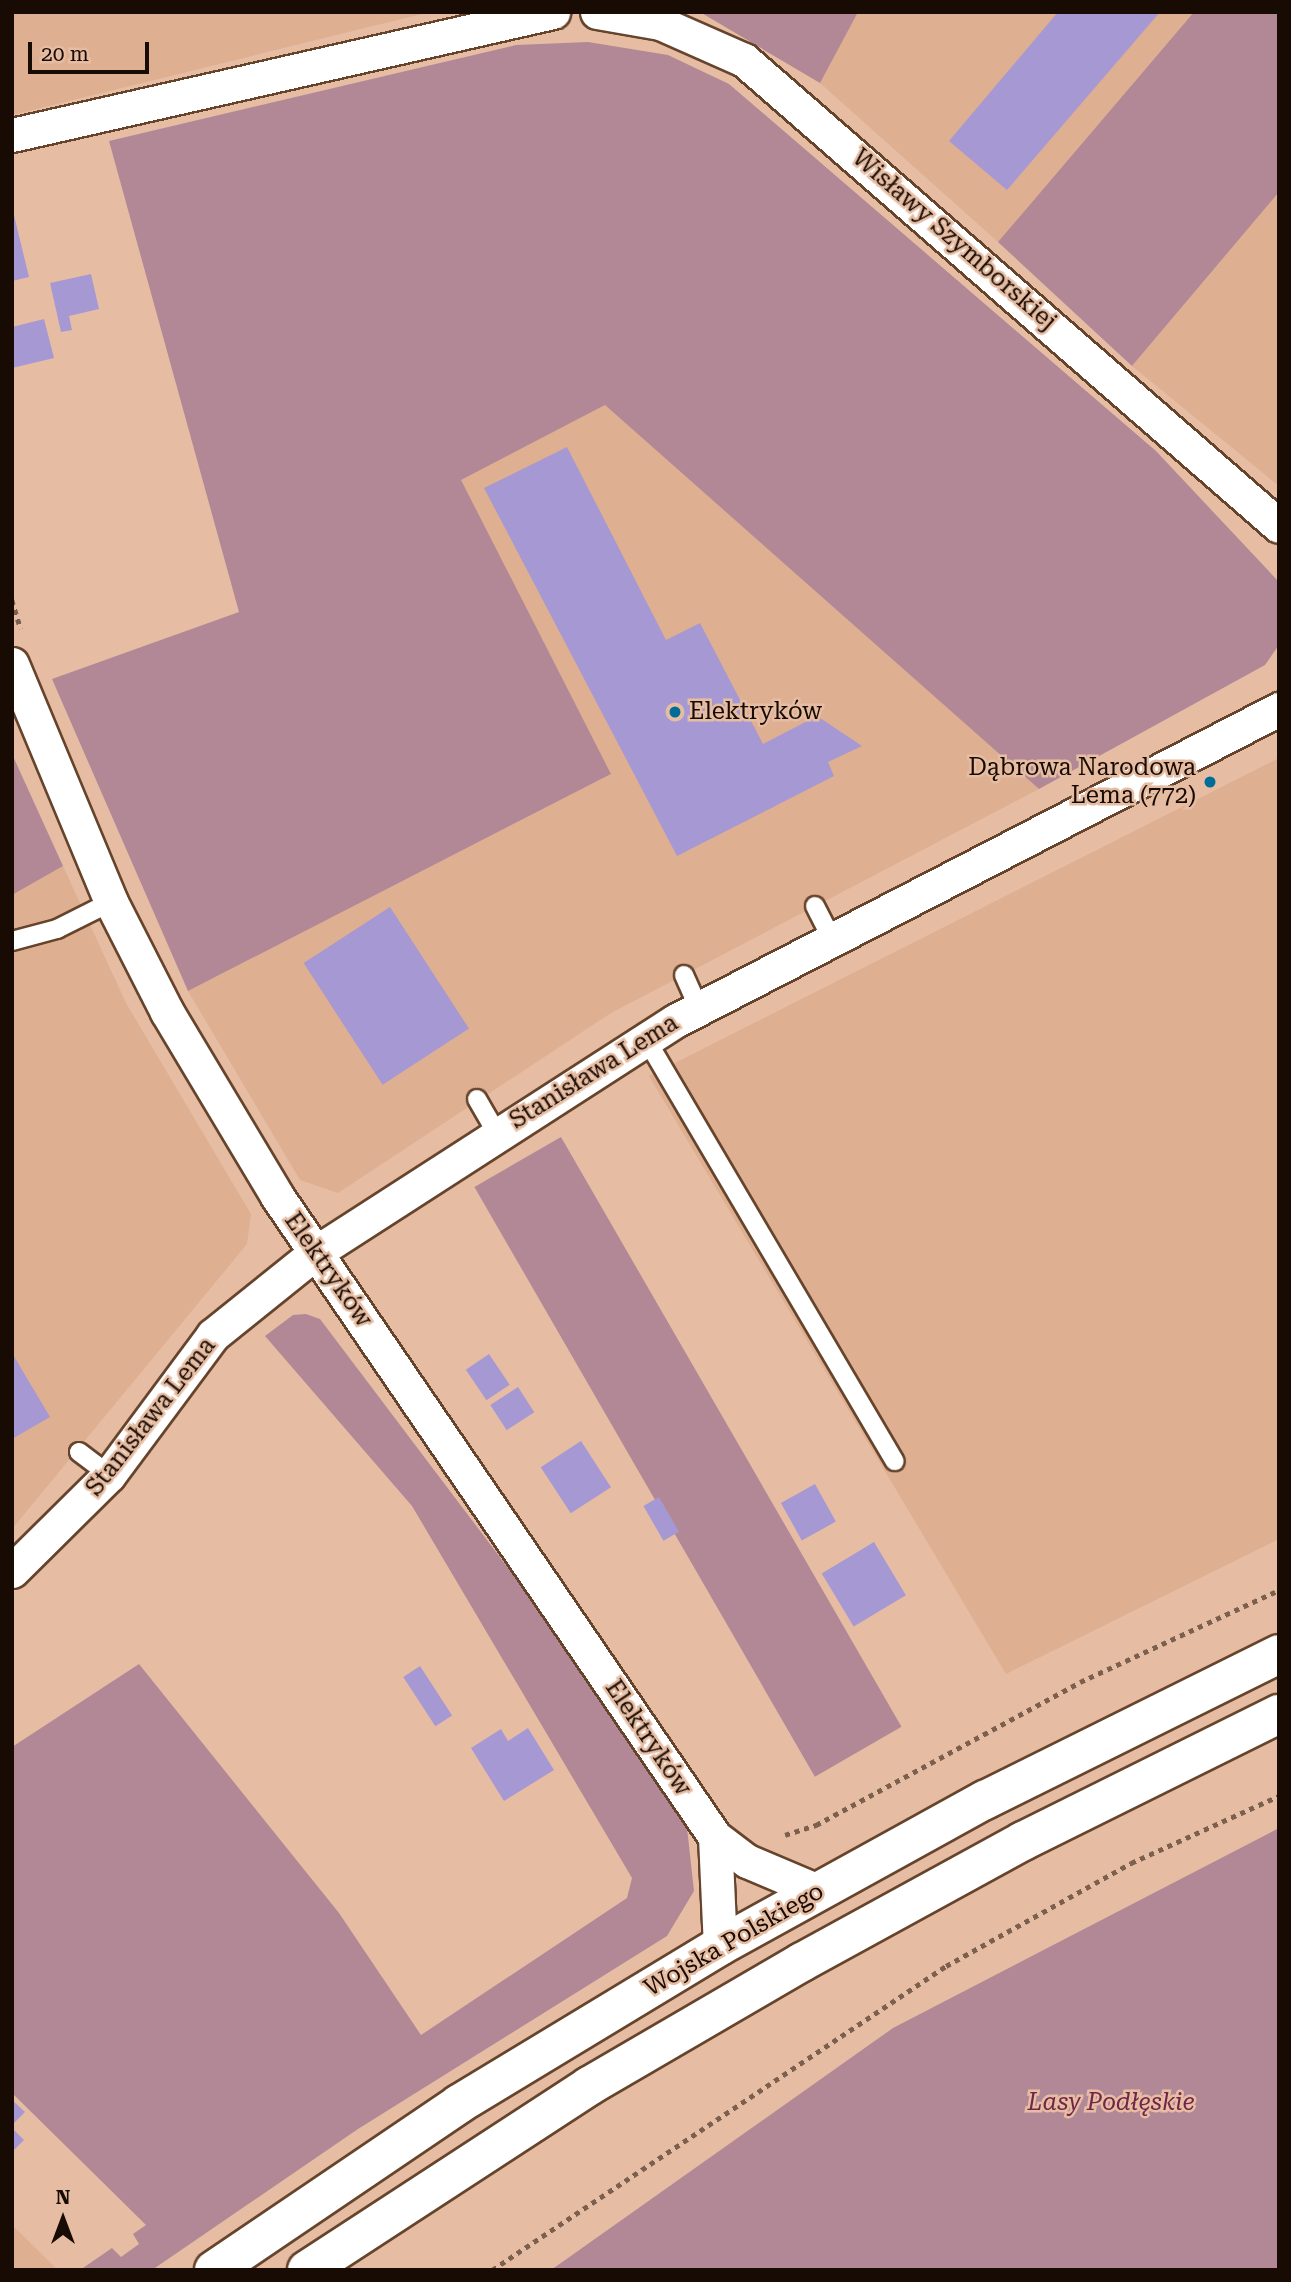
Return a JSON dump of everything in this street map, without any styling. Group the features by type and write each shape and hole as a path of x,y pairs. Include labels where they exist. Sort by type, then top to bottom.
{"main road":[{"name":"Wojska Polskiego","path":"214,2270 459,2105 720,1946 818,1891 1279,1654"},
{"path":"307,2270 589,2087 802,1962 1023,1841 1279,1714"}],"street":[{"path":"12,135 553,12"},
{"name":"Wisławy Szymborskiej","path":"597,12 660,23 744,60 1279,526"},
{"name":"Elektryków","path":"13,668 111,902 167,1012 315,1253 715,1837 747,1861 818,1891"},
{"name":"Stanisława Lema","path":"12,1571 109,1475 213,1335 315,1253 497,1133 646,1039 699,1009 1279,709"},
{"path":"715,1837 720,1946"}],"lane":[{"path":"12,941 57,929 111,902"},
{"path":"815,906 832,940"},
{"path":"684,975 699,1009"},
{"path":"646,1039 895,1461"},
{"path":"477,1100 497,1133"},
{"path":"79,1452 109,1475"}],"path":[{"path":"778,1835 816,1825 1080,1682 1279,1590"},
{"path":"492,2270 946,1966 1131,1863 1279,1796"}],"shaded area":[{"path":"12,12 430,12 12,115"},
{"path":"700,12 1194,12 998,242 820,83"},
{"path":"1279,192 1279,486 1132,366"},
{"path":"605,405 1039,789 611,1013 338,1193 300,1180 188,991 611,774 460,480"},
{"path":"1279,758 1279,1539 1006,1674 649,1076"},
{"path":"63,866 126,1003 251,1214 247,1244 12,1529 12,895"},
{"path":"12,2225 58,2270 12,2270"}],"green space":[{"path":"700,12 858,12 820,83"},
{"path":"1194,12 1279,12 1279,192 1132,366 998,242"},
{"path":"588,42 668,55 729,84 1156,451 1279,582 1279,645 1265,665 1039,789 605,405 461,480 611,774 188,991 52,679 239,612 109,141 516,45"},
{"path":"12,754 63,866 12,895"},
{"path":"561,1137 902,1727 815,1777 474,1187"},
{"path":"306,1314 320,1319 573,1654 687,1828 694,1891 667,1936 358,2129 152,2270 80,2270 112,2248 121,2257 139,2244 133,2234 146,2225 12,2093 12,1747 139,1664 339,1913 421,2035 627,1898 632,1878 412,1506 265,1336 293,1315"},
{"name":"Lasy Podłęskie","path":"1279,1828 1279,2270 551,2270 893,2028"}],"building":[{"path":"1058,12 1160,12 1007,190 949,141"},
{"path":"12,207 29,277 12,281"},
{"path":"91,274 99,309 69,316 72,330 61,332 50,283"},
{"path":"44,319 54,358 12,368 12,327"},
{"path":"567,447 666,640 700,623 763,744 817,716 862,746 828,762 834,776 677,856 484,488"},
{"path":"390,907 469,1029 383,1085 304,963"},
{"path":"12,1353 50,1417 12,1439"},
{"path":"489,1354 510,1385 486,1400 466,1370"},
{"path":"518,1387 534,1412 507,1430 490,1405"},
{"path":"581,1441 611,1487 571,1513 541,1467"},
{"path":"815,1484 836,1522 802,1541 781,1503"},
{"path":"659,1497 679,1532 663,1541 643,1506"},
{"path":"874,1542 906,1595 854,1627 822,1573"},
{"path":"420,1666 452,1715 435,1726 403,1677"},
{"path":"528,1728 554,1770 504,1801 471,1748 501,1729 508,1741"},
{"path":"12,2100 25,2112 12,2125"},
{"path":"12,2128 24,2140 12,2152"}],"place":[{"name":"Elektryków","path":"675,712"},
{"name":"Dąbrowa Narodowa Lema (772)","path":"1210,782"}]}
